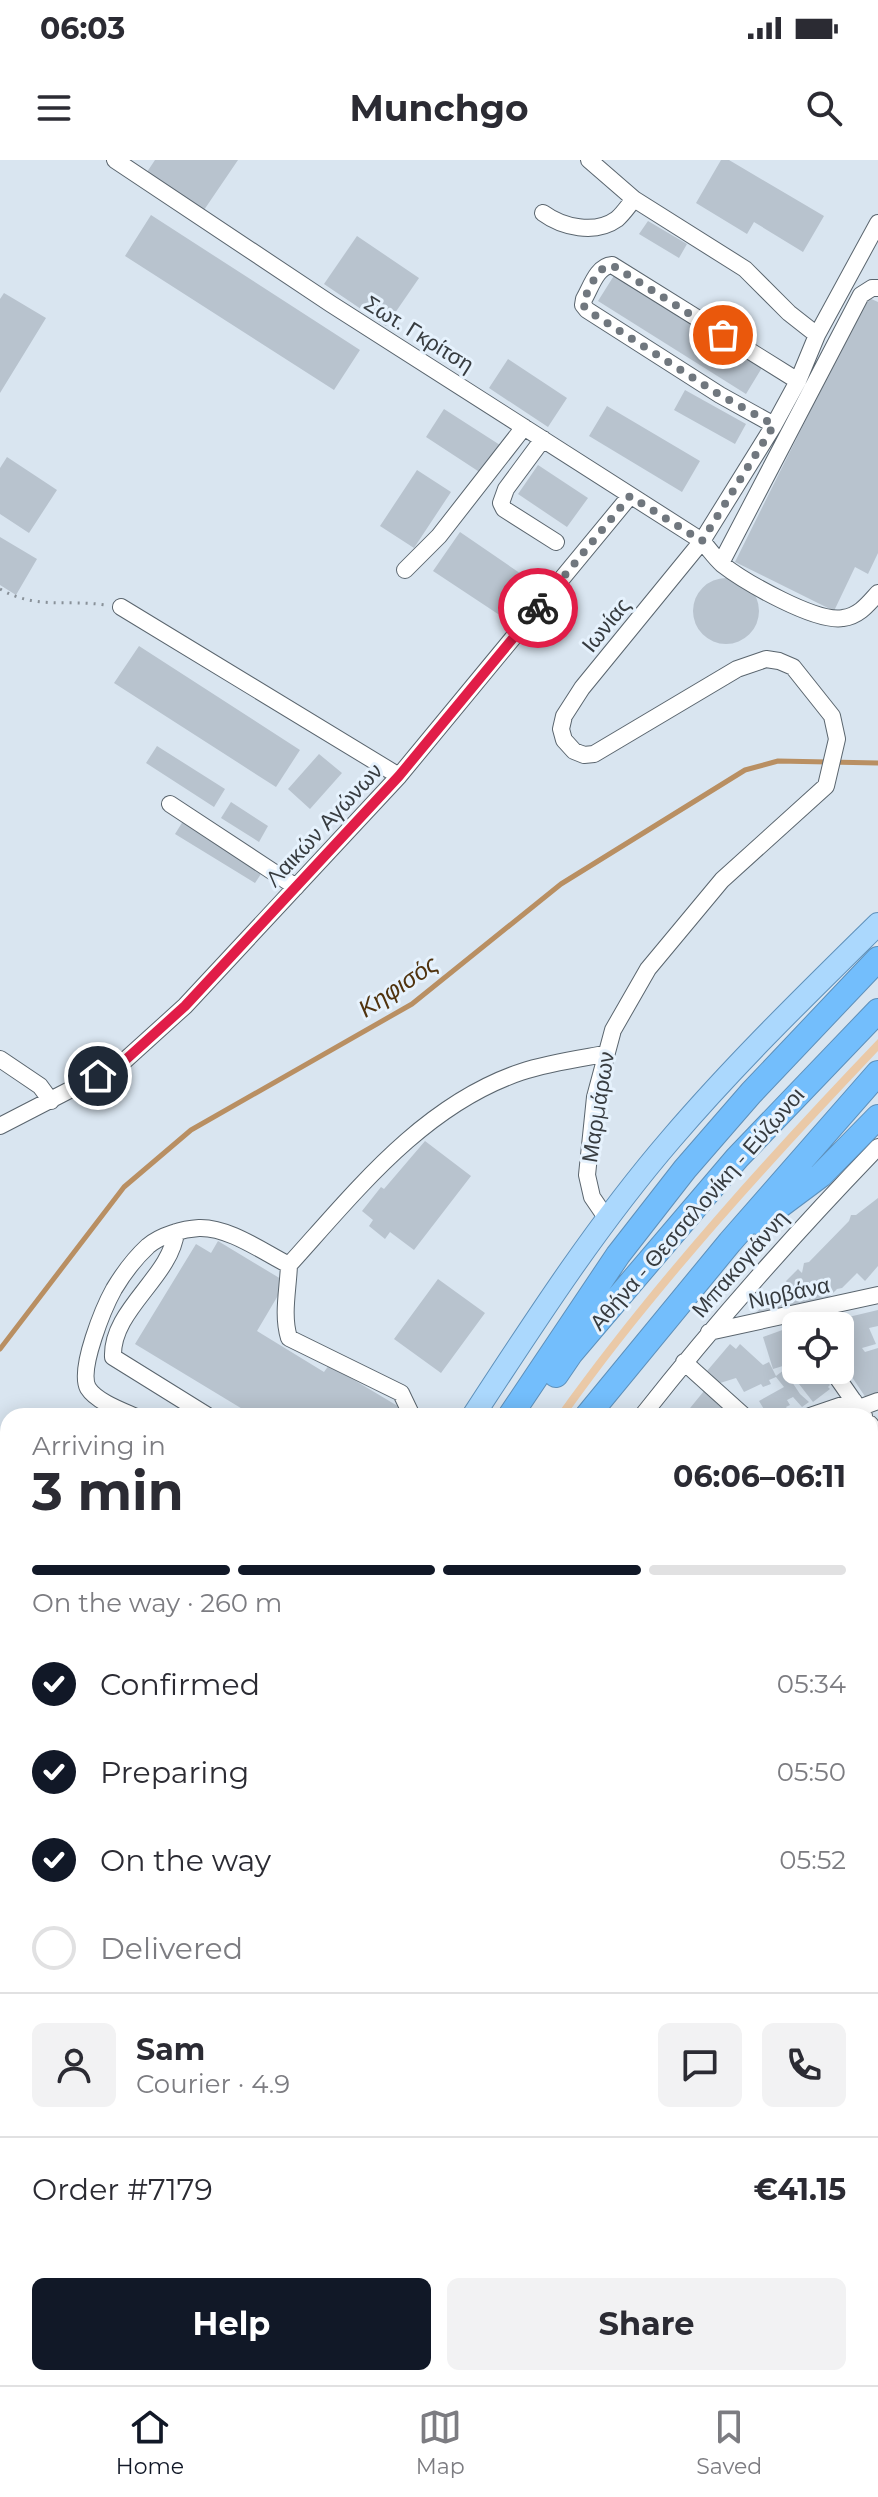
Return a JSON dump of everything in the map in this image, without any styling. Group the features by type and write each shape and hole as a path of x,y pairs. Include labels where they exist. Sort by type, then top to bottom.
{"highway":[{"path":"515,1408 618,1255 685,1169 751,1093 878,959"},
{"name":"Αθήνα - Θεσσαλονίκη - Εύζωνοι","path":"533,1408 571,1353 692,1210 796,1095 878,1011"},
{"name":"Αθήνα - Θεσσαλονίκη - Εύζωνοι","path":"594,1408 730,1242 878,1073"},
{"path":"730,1242 797,1195 878,1117"}],"main road":[{"path":"478,1408 544,1305 670,1140 755,1044 878,924"}],"street":[{"name":"Σωτ. Γκρίτση","path":"115,160 139,166 318,295 702,541 721,563"},
{"path":"589,160 634,199 745,269 789,313 817,335"},
{"path":"543,213 558,224 586,228 616,220 634,199"},
{"name":"Ιωνίας","path":"826,786 837,739 832,716 793,667 779,661 766,659 737,669 594,754 584,755 574,751 564,740 561,729 564,716 582,688 702,541 774,425 798,381 817,335 878,223"},
{"path":"774,425 720,395 587,310 583,305 584,299 601,269 612,265 798,381"},
{"path":"878,288 861,295 721,563 803,608 831,618 861,612 878,593"},
{"path":"405,570 439,536 524,427"},
{"path":"543,439 506,489 501,503 504,509 556,542"},
{"name":"Λαικών Αγώνων","path":"0,1126 122,1063 185,1006 399,776 630,496"},
{"path":"121,607 399,776"},
{"name":"Μαρμάρων","path":"607,1219 592,1197 587,1175 595,1097 613,1030 648,969 722,880 826,786"},
{"path":"170,804 296,887"},
{"path":"408,1408 401,1393 289,1338 284,1316 288,1302 289,1265 377,1168 450,1106 519,1072 605,1054"},
{"path":"0,1059 40,1086 51,1101"},
{"name":"Μπακογιάννη","path":"648,1408 709,1332 793,1236 878,1147"},
{"path":"116,1408 89,1390 85,1378 92,1341 113,1291 151,1244 176,1232 200,1228 221,1231 289,1265"},
{"path":"176,1232 174,1249 134,1304 116,1338 113,1357 195,1408"},
{"name":"Νιρβάνα","path":"825,1312 878,1295"},
{"name":"Νιρβάνα","path":"709,1332 782,1323"},
{"path":"684,1362 735,1408"},
{"path":"842,1384 858,1408"}],"path":[{"path":"0,589 16,599 37,604 121,607"}],"shaded area":[{"path":"878,1039 878,1051 715,1229 638,1321 572,1408 562,1408 670,1269 793,1129"}],"building":[{"path":"155,160 238,160 204,210 147,172"},
{"path":"721,160 729,160 824,216 803,252 754,222 747,234 696,203"},
{"path":"151,215 360,350 334,390 125,256"},
{"path":"648,221 687,244 679,258 639,234"},
{"path":"357,236 419,278 386,326 324,284"},
{"path":"615,274 763,366 746,394 598,301"},
{"path":"4,293 46,318 0,393 0,299"},
{"path":"867,297 878,302 878,553 868,574 855,567 834,611 735,562"},
{"path":"508,359 567,398 548,427 489,388"},
{"path":"685,390 746,424 735,444 674,410"},
{"path":"607,406 700,461 682,492 589,436"},
{"path":"444,409 500,445 481,473 426,437"},
{"path":"7,457 57,490 29,533 0,514 0,468"},
{"path":"538,465 588,498 567,527 518,494"},
{"path":"417,470 451,492 414,548 380,526"},
{"path":"460,532 527,578 501,616 433,571"},
{"path":"0,537 37,559 16,595 0,585"},
{"path":"719,578 733,578 745,583 754,592 759,611 757,624 750,635 733,644 719,644 707,639 698,630 693,618 693,604 698,592 707,583"},
{"path":"139,646 300,750 276,787 114,683"},
{"path":"157,746 225,789 214,807 146,763"},
{"path":"319,754 342,773 310,809 288,789"},
{"path":"231,802 268,826 259,842 221,818"},
{"path":"185,818 265,868 255,883 175,834"},
{"path":"425,1141 471,1176 414,1250 390,1232 385,1239 369,1226 373,1220 362,1211"},
{"path":"878,1198 878,1266 865,1281 857,1273 828,1298 751,1318 783,1285 786,1288 789,1285 786,1281 798,1269 802,1273 804,1263 809,1262 849,1221 851,1215 856,1215"},
{"path":"218,1241 286,1282 257,1331 324,1372 329,1365 401,1408 241,1408 135,1344 196,1244 211,1253"},
{"path":"438,1279 485,1313 441,1373 394,1339"},
{"path":"878,1310 878,1326 869,1328 876,1344 862,1348 865,1352 878,1348 878,1394 866,1398 854,1380 854,1316"},
{"path":"782,1330 782,1366 773,1369 763,1337"},
{"path":"730,1344 736,1349 740,1344 763,1365 769,1362 776,1376 782,1372 782,1384 793,1384 809,1402 802,1407 793,1397 787,1400 790,1405 787,1408 763,1408 759,1401 784,1387 776,1377 769,1380 771,1384 763,1387 761,1384 744,1392 736,1378 720,1383 707,1371"},
{"path":"799,1384 829,1384 830,1389 813,1402"},
{"path":"704,1391 722,1408 690,1408"}],"waterway":[{"name":"Κηφισός","path":"0,1349 124,1187 191,1130 412,1004 561,884 745,770 778,761 878,763"}],"way so far":[{"path":"538,608 630,496 702,541 774,425 720,395 587,310 583,305 584,299 601,269 612,265 723,335"}],"route":[{"path":"98,1076 122,1063 185,1006 399,776 538,608"}]}
